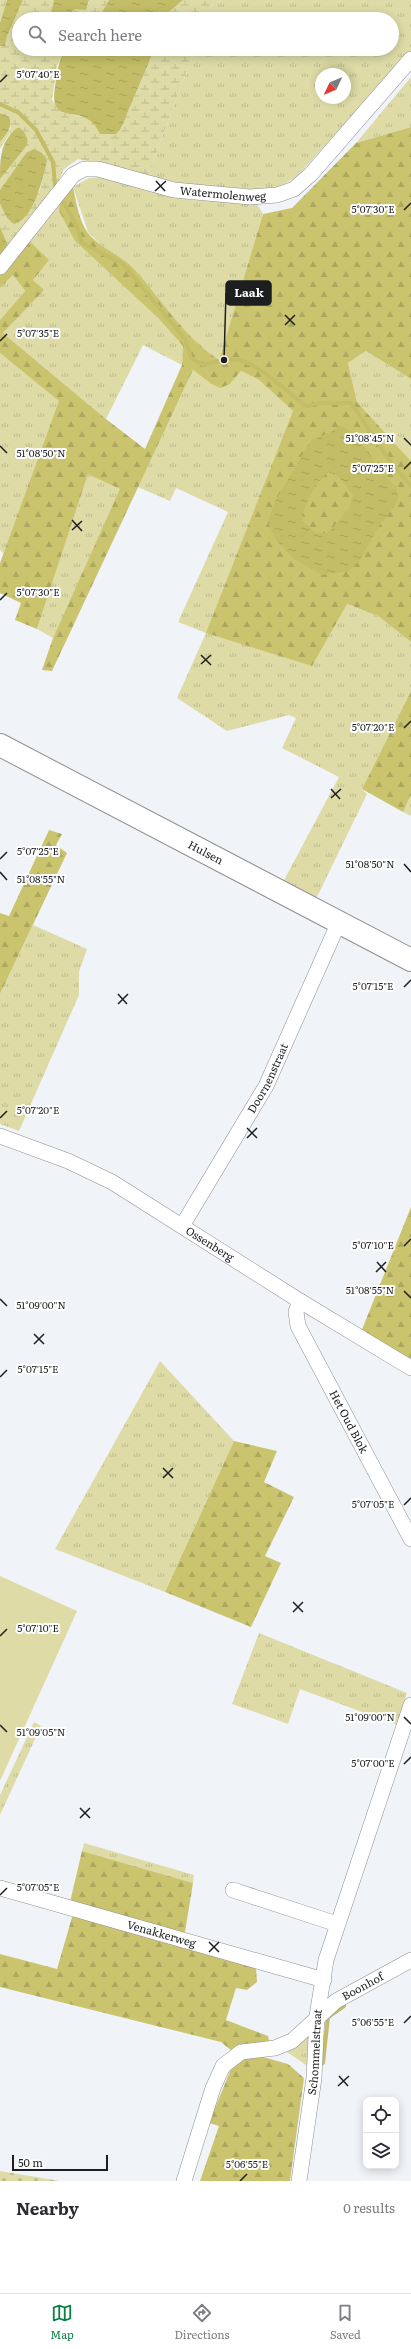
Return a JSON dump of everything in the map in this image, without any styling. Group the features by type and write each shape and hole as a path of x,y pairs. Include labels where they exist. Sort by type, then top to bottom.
{"street":[{"name":"Watermolenweg","path":"0,267 73,175 84,170 98,169 174,190 250,197 277,195 294,189 311,174 411,59"},
{"name":"Hulsen","path":"0,745 411,960"},
{"name":"Doornenstraat","path":"182,1226 266,1086 339,922"},
{"name":"Ossenberg","path":"0,1136 94,1172 300,1301 411,1368"},
{"name":"Het Oud Blok","path":"300,1301 296,1312 298,1326 411,1539"},
{"name":"Schommelstraat","path":"299,2181 314,2078 317,2016 326,1960 411,1705"},
{"name":"Venakkerweg","path":"0,1888 324,1980"},
{"path":"234,1890 337,1924"},
{"name":"Boonhof","path":"317,2016 336,2001 411,1960"},
{"path":"184,2181 212,2088 223,2066 241,2052 275,2048 292,2041 317,2016"}],"green space":[{"path":"0,0 7,0 0,23"},
{"path":"23,0 54,0 51,12 18,12"},
{"path":"89,0 109,0 102,12 72,12 75,9 88,6"},
{"path":"183,0 214,0 210,12 169,12"},
{"path":"214,0 411,0 411,51 300,173 291,180 273,188 245,191 210,188 148,175 192,56 399,56 399,12 210,12"},
{"path":"12,25 12,56 62,56 57,66 52,100 62,112 90,119 97,126 122,128 151,56 192,56 148,175 78,159 64,169 57,185 0,258 7,243 0,227 0,204 7,218 23,218 40,190 47,161 26,153 0,190 0,179 8,168 10,133 0,149 0,142 11,128 0,113 0,46 5,46 7,36"},
{"path":"411,77 411,127 356,143"},
{"path":"411,127 411,379 366,351 348,363 357,402 411,461 411,642 378,616 347,604 312,666 206,633 293,411 259,380 241,371 230,384 220,388 210,383 193,370 52,671 42,670 53,638 120,489 88,474 37,629 15,620 21,603 0,593 0,563 59,401 0,353 0,320 25,291 13,275 0,288 0,274 29,241 49,260 33,280 44,290 3,333 106,419 145,449 182,365 183,346 158,318 75,241 59,211 60,200 73,187 80,217 88,233 98,243 129,264 194,340 219,360 263,214 292,208 356,143"},
{"path":"101,177 191,200 256,202 263,214 219,360 203,349 175,320 132,267 101,245 88,232 73,187 89,178"},
{"path":"60,200 75,241 158,318 183,346 182,365 143,345 106,419 3,333 43,290 33,280 29,241"},
{"path":"13,275 25,291 0,320 0,288"},
{"path":"366,351 411,379 411,461 357,402 348,363"},
{"path":"0,353 60,401 4,554 0,550"},
{"path":"193,370 210,383 230,384 241,371 259,380 293,411 347,604 378,616 411,642 411,691 362,789 367,794 315,901 282,884 339,777 282,748 296,718 289,715 227,731 177,698 206,633 178,622 228,512 176,488 170,501 138,487"},
{"path":"88,473 121,489 53,638 37,629"},
{"path":"411,691 411,795 403,812 362,789"},
{"path":"411,795 411,816 403,812"},
{"path":"49,830 62,834 56,845 67,853 0,994 0,913 9,916"},
{"path":"33,925 87,949 79,972 79,995 19,1131 0,1124 0,994"},
{"path":"411,1207 411,1361 361,1332"},
{"path":"160,1361 234,1441 165,1592 55,1549"},
{"path":"234,1441 277,1451 264,1482 294,1497 265,1556 281,1563 251,1627 165,1592"},
{"path":"0,1576 77,1611 0,1781"},
{"path":"259,1633 407,1693 397,1725 300,1689 288,1724 232,1704"},
{"path":"34,1722 41,1726 0,1815 0,1795"},
{"path":"84,1843 194,1875 193,1883 82,1851"},
{"path":"82,1851 193,1883 184,1938 70,1902"},
{"path":"73,1914 256,1968 257,1982 247,1990 236,1988 226,2020 268,2036 270,2045 232,2051 221,2042 0,1987 0,1954 57,1969"},
{"path":"310,2032 309,2067 287,2052"},
{"path":"263,2057 288,2064 304,2078 290,2181 200,2181 219,2126 209,2123 231,2069 242,2058"},
{"path":"0,2171 60,2181 0,2181"}],"water":[{"path":"7,0 23,0 18,12 12,12 12,25 7,36 5,46 0,46 0,23"},
{"path":"54,0 89,0 86,10 75,9 72,12 51,12"},
{"path":"109,0 183,0 169,12 102,12"},
{"path":"62,56 151,56 123,125 116,134 100,134 94,124 86,118 62,112 57,108 54,100 59,63"},
{"path":"0,113 9,117 10,127 0,142"},
{"path":"17,128 20,128 25,134 27,138 27,145 0,179 0,164 4,145 11,133"},
{"path":"34,149 42,153 47,161 43,177 32,206 21,221 14,224 7,218 0,204 0,190 26,153"},
{"path":"0,227 7,243 7,249 0,256"},
{"path":"340,425 355,434 382,473 396,487 398,497 396,504 379,526 360,560 349,571 322,575 293,558 276,540 268,522 274,503 311,440 331,432","holes":["328,472 338,476 353,495 350,507 328,533 316,533 302,521 310,494"]}],"waterway":[{"path":"0,104 19,113 36,130 53,162 55,185"},
{"path":"63,201 77,227 82,243 123,264 185,339 191,358 203,365 230,360 246,362 264,373 306,406 322,403 351,403 392,464 411,486"},
{"path":"323,2063 328,2017 344,2006"}],"place":[{"name":"Laak","path":"224,360"}]}
